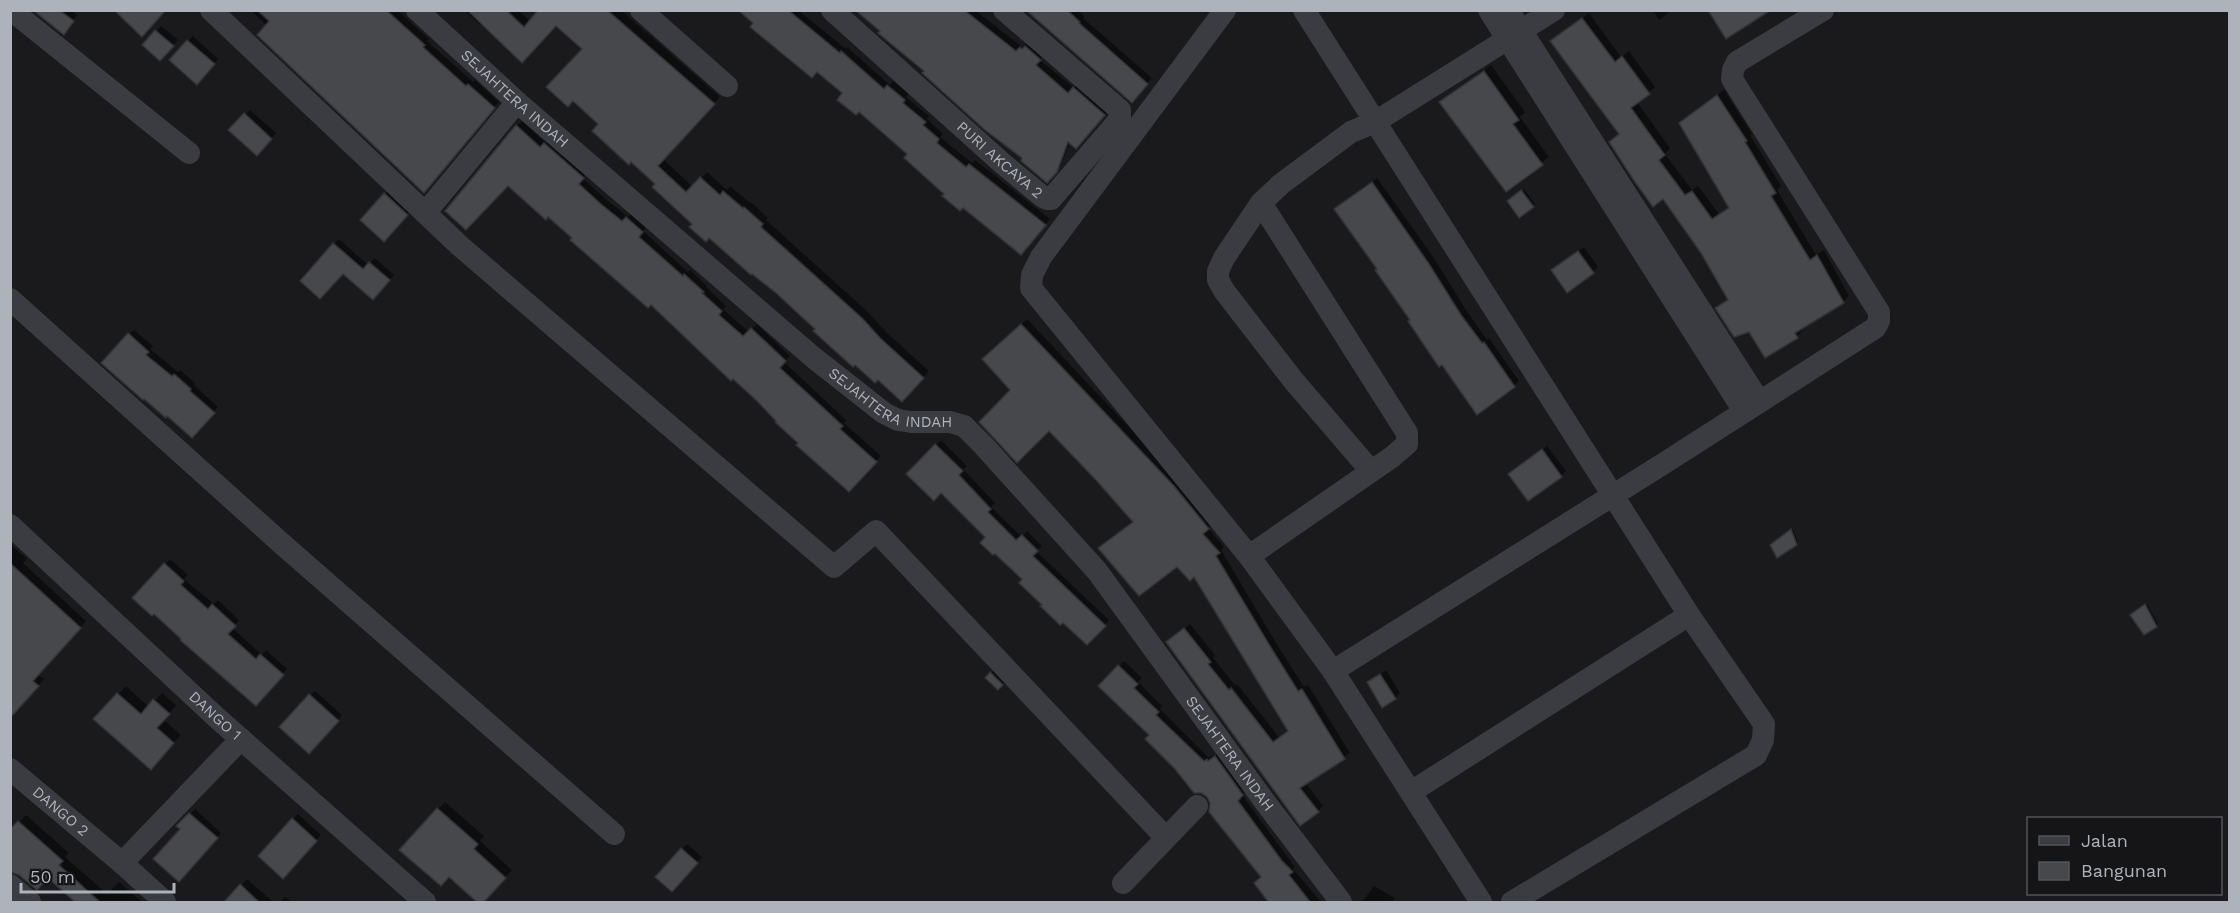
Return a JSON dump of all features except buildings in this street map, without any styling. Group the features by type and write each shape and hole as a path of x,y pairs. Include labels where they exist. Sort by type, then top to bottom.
{"street":[{"path":"11,10 189,153"},
{"path":"211,10 460,246 834,567 876,531 1166,838"},
{"name":"SEJAHTERA INDAH","path":"417,10 517,102 814,358 884,413 898,420 950,422 964,426 1097,571 1341,903"},
{"path":"641,10 727,86"},
{"name":"PURI AKCAYA 2","path":"832,10 1002,163 1043,197 1051,199 1120,119 1119,110 1004,10"},
{"path":"1225,10 1041,257 1032,275 1030,288 1249,556 1333,671 1481,903"},
{"path":"1304,10 1689,615 1764,724 1763,740 1756,755 1512,903"},
{"path":"1489,10 1516,35"},
{"path":"1508,10 1516,35 1752,406"},
{"path":"1371,471 1293,380 1218,280 1218,271 1224,258 1262,203 1281,184 1351,132 1375,122 1554,10"},
{"path":"1333,671 1875,328 1879,321 1879,312 1732,79 1737,62 1823,10"},
{"path":"426,212 517,102"},
{"path":"1249,556 1407,444 1407,433 1262,203"},
{"path":"10,299 273,535 614,834"},
{"name":"DANGO 1","path":"10,525 241,739 425,903"},
{"path":"1411,792 1689,615"},
{"path":"122,863 241,739"},
{"name":"DANGO 2","path":"10,769 122,863 165,903"},
{"path":"1123,883 1197,806"},
{"path":"10,885 30,903"}]}
